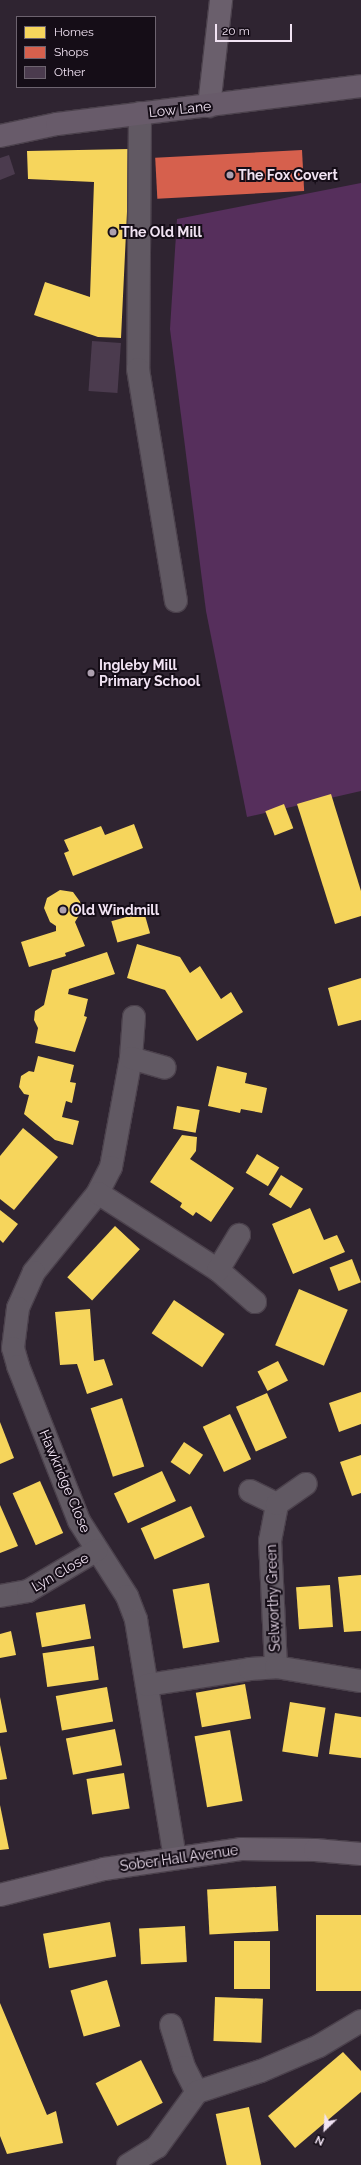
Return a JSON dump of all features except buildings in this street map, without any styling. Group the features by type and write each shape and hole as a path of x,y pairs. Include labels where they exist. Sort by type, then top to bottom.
{"main road":[{"name":"Low Lane","path":"0,136 57,124 361,86"}],"street":[{"path":"209,106 221,0"},
{"path":"140,113 138,369 176,601"},
{"name":"Hawkridge Close","path":"134,1017 131,1058 111,1167 98,1193 34,1272 18,1308 6,1349 18,1366 79,1521 127,1596 136,1620 148,1684 175,1857"},
{"path":"131,1058 165,1068"},
{"path":"98,1193 218,1270 255,1302"},
{"path":"218,1270 239,1235"},
{"path":"250,1492 277,1504 306,1484"},
{"name":"Selworthy Green","path":"276,1668 270,1541 277,1504"},
{"name":"Lyn Close","path":"0,1596 28,1591 97,1550"},
{"name":"Selworthy Green","path":"148,1684 250,1669 276,1668 361,1681"},
{"name":"Sober Hall Avenue","path":"0,1895 104,1869 175,1857 241,1849 315,1850 361,1854"},
{"path":"128,2165 157,2146 197,2092 261,2071 319,2046 361,2021"},
{"path":"171,2025 184,2067 197,2092"}],"shaded area":[{"path":"361,183 361,791 247,817 206,611 170,329 177,219"}],"place":[{"name":"The Fox Covert","path":"230,175"},
{"name":"The Old Mill","path":"113,232"},
{"name":"Ingleby Mill Primary School","path":"91,673"},
{"name":"Old Windmill","path":"63,910"}]}
